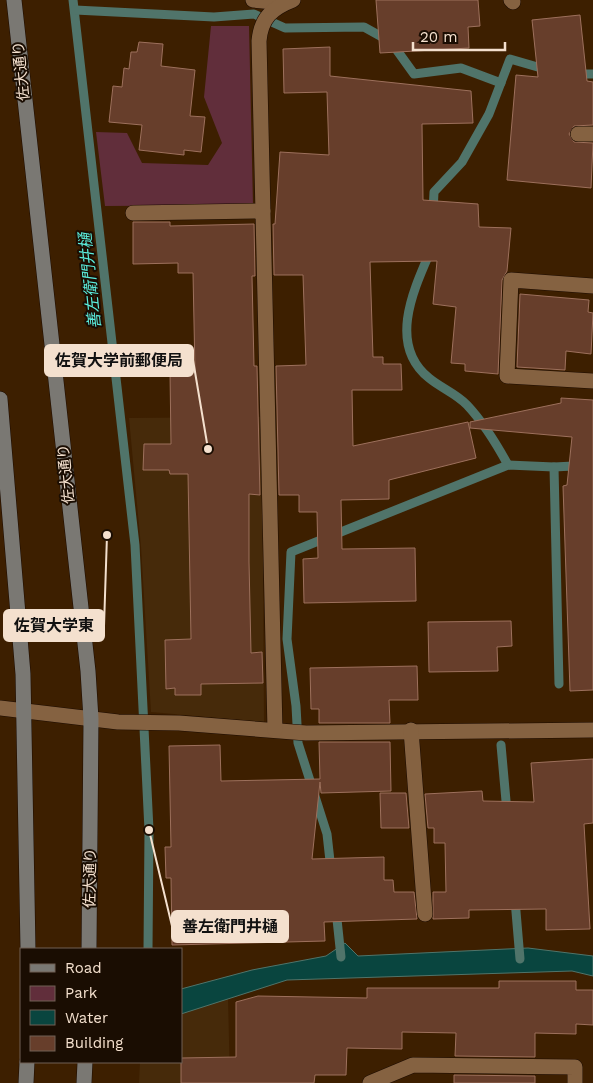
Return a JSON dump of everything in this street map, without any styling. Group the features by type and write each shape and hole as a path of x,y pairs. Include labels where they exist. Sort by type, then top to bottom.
{"main road":[{"name":"佐大通り","path":"14,0 91,719 89,948"},
{"path":"0,399 24,710 28,948"},
{"path":"26,1083 27,1063"},
{"path":"84,1083 85,1063"}],"street":[{"path":"281,731 264,211 261,9 288,2"},
{"path":"578,134 593,134"},
{"path":"133,212 264,211"},
{"path":"593,286 512,280 507,376 593,381"},
{"path":"0,708 91,719 306,733 411,730 593,730"},
{"path":"411,730 425,914"},
{"path":"370,1083 413,1065 575,1067 575,1083"}],"shaded area":[{"path":"262,417 264,722 151,712 141,547 129,418"},
{"path":"228,998 230,1083 139,1083 140,1063 182,1063 182,1014"}],"green space":[{"path":"211,26 249,26 253,205 105,206 96,132 127,133 142,163 208,165 222,143 204,97"}],"water":[{"path":"345,943 358,956 528,948 593,956 593,976 572,971 287,980 182,1014 182,989 252,970 326,956"}],"building":[{"path":"376,0 478,0 480,26 468,27 469,48 380,53"},
{"path":"580,15 587,81 593,82 593,125 574,126 569,134 574,142 593,143 591,188 507,180 516,75 538,77 532,20"},
{"path":"139,42 163,44 161,66 195,70 190,116 205,117 201,152 184,150 184,155 139,150 142,125 109,122 113,86 122,87 124,68 129,69 131,52 137,52"},
{"path":"330,47 330,76 471,91 473,123 422,124 423,200 478,204 479,227 511,228 507,271 502,280 498,374 465,371 465,364 451,363 456,307 433,304 437,261 370,262 373,357 383,357 383,364 401,364 402,390 352,390 353,446 468,422 476,458 389,480 389,499 341,500 342,549 415,548 416,601 304,603 303,559 318,558 317,512 299,512 299,495 279,495 276,366 306,365 303,275 274,275 273,224 275,224 280,152 329,155 327,92 284,93 283,49"},
{"path":"133,222 170,222 170,226 254,224 255,276 252,276 254,366 257,366 260,495 249,494 249,562 251,653 262,652 263,683 201,684 201,695 175,695 175,688 166,689 165,640 191,639 188,474 170,474 169,470 143,470 144,444 171,444 170,372 195,372 193,273 178,273 178,263 133,264"},
{"path":"520,294 589,300 588,312 593,313 591,354 566,351 565,370 517,367"},
{"path":"561,398 593,400 593,690 570,691 563,486 567,485 572,437 470,428 470,422 561,403"},
{"path":"511,621 512,646 497,647 498,671 429,672 428,622"},
{"path":"417,666 418,700 389,700 390,723 319,723 319,709 311,709 310,668"},
{"path":"319,742 390,742 391,791 321,793 320,782 312,859 384,857 384,880 393,880 394,892 414,892 417,919 324,922 325,941 172,945 171,878 166,878 165,847 171,847 169,746 220,745 221,781 320,779"},
{"path":"593,759 593,823 584,824 590,929 546,930 546,909 469,910 469,918 433,919 433,892 446,892 445,843 434,843 434,828 428,828 425,794 482,791 483,801 534,802 531,763"},
{"path":"380,793 406,793 409,828 381,828"},
{"path":"499,981 576,981 576,990 593,990 593,1025 576,1024 576,1034 535,1033 535,1057 455,1056 456,1033 402,1032 402,1049 347,1048 346,1075 315,1075 314,1083 181,1083 182,1058 236,1057 236,1002 258,996 367,998 367,988 499,988"},
{"path":"454,1075 535,1076 535,1083 454,1083"}],"waterway":[{"name":"善左衛門井樋","path":"73,0 135,545 149,830 148,948"},
{"path":"75,10 214,17 254,14 285,28 364,27 391,42 414,74 461,68 501,83"},
{"path":"433,212 434,192 462,162 489,114 510,59 548,70"},
{"path":"576,74 593,74"},
{"path":"430,252 411,300 407,334 409,350 417,365 429,378 467,405 489,433 508,465"},
{"path":"331,870 327,834 298,743 296,706 287,639 291,552 508,465 554,467 593,465"},
{"path":"554,467 559,684"},
{"path":"501,745 507,812"},
{"path":"515,900 520,959"},
{"path":"336,910 341,957"}],"place":[{"name":"佐賀大学前郵便局","path":"208,449"},
{"name":"佐賀大学東","path":"107,535"},
{"name":"善左衛門井樋","path":"149,830"}]}
